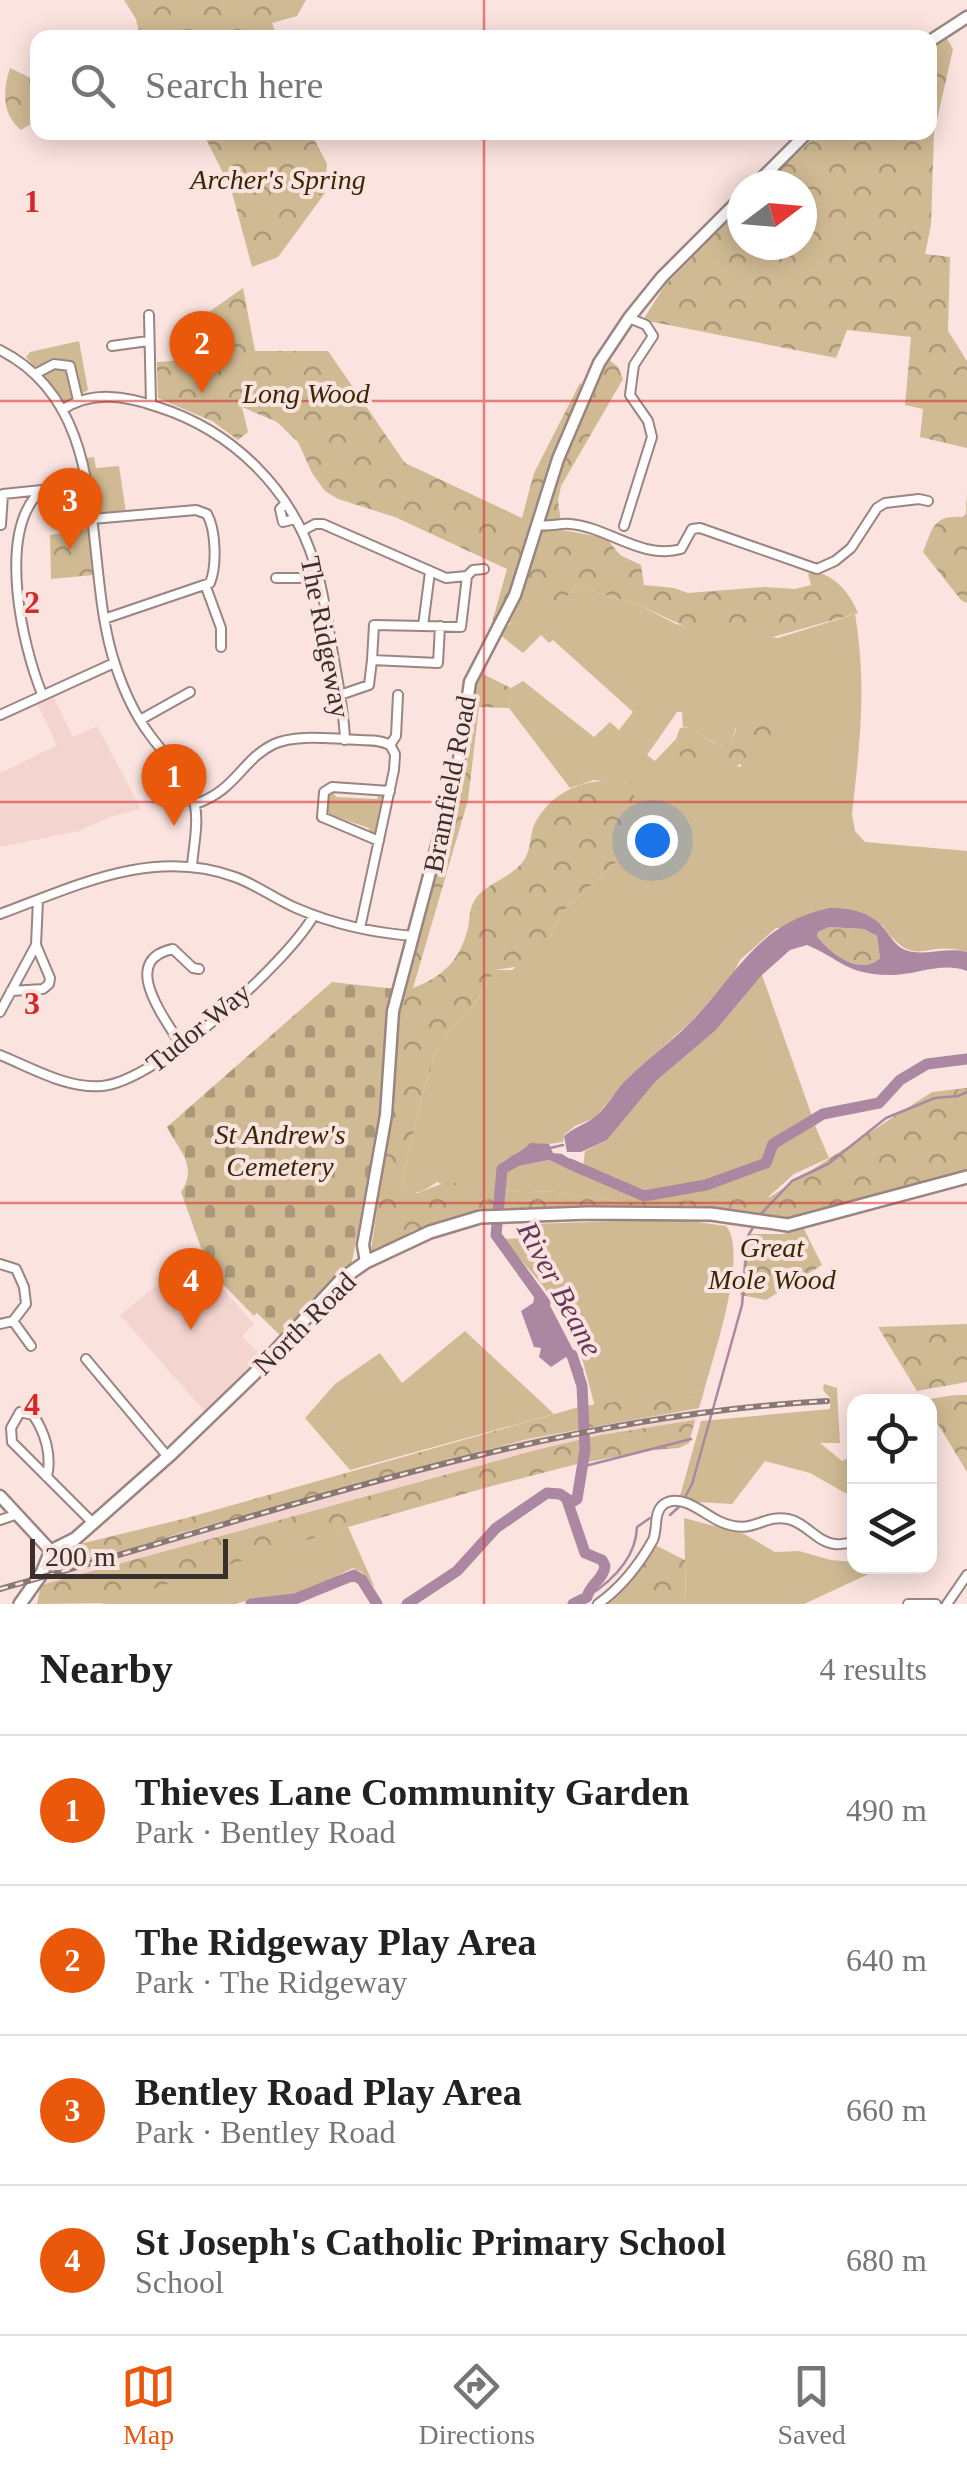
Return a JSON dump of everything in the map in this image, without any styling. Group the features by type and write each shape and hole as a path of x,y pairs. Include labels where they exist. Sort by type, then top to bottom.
{"main road":[{"name":"North Road","path":"20,1604 51,1551 75,1539 168,1457 254,1374 343,1278 366,1262 430,1232 488,1217 678,1212 788,1225 967,1177"}],"street":[{"path":"937,36 967,17"},
{"path":"769,170 800,140"},
{"name":"Bramfield Road","path":"366,1262 363,1246 386,1115 390,1026 458,767 470,682 515,595 558,460 599,363 662,277 727,212"},
{"path":"148,316 151,404"},
{"path":"624,526 652,436 630,395 634,365 653,336 646,325 629,318"},
{"path":"112,346 148,341"},
{"path":"0,350 35,374 62,410 85,477 104,619 114,663 140,720 178,771 195,804 192,867"},
{"path":"35,374 54,364 70,366 78,400 62,410"},
{"name":"The Ridgeway","path":"78,400 108,396 151,404 203,425 257,467 286,503 318,573 345,740"},
{"path":"12,526 1,524 3,494 46,490 85,477"},
{"path":"42,694 10,592 7,554 12,526 28,503 46,490"},
{"path":"538,525 570,524 662,552 680,549 692,529 700,528 817,568 835,561 851,548 876,508 919,498 928,501"},
{"path":"92,519 203,511 212,526 213,578 206,586 104,619"},
{"path":"302,531 323,524 430,572 448,578 467,576"},
{"path":"340,695 369,685 374,625 466,627 467,576 470,571 484,569"},
{"path":"423,626 430,572"},
{"path":"276,578 318,573"},
{"path":"206,586 221,628 221,646"},
{"path":"372,660 438,663 440,626"},
{"path":"0,716 114,663"},
{"path":"140,720 190,692"},
{"path":"390,745 396,736 398,695"},
{"path":"195,804 216,796 277,742 314,738 381,741 390,745 395,758 390,790 360,928"},
{"path":"379,842 322,816 324,792 332,787 390,790"},
{"path":"0,914 124,870 192,867 234,877 314,915 360,928 414,936"},
{"path":"0,1012 36,945 38,900"},
{"name":"Tudor Way","path":"0,1056 68,1082 106,1086 141,1074 257,980 300,936 314,915"},
{"path":"12,992 43,989 49,984 36,945"},
{"path":"181,1045 152,991 146,965 153,956 173,949 199,969"},
{"path":"0,1264 16,1269 26,1304 13,1321 0,1324"},
{"path":"13,1321 31,1346"},
{"path":"86,1360 168,1457"},
{"path":"48,1477 50,1461 40,1426 32,1414 20,1412 11,1428 12,1442 93,1523"},
{"path":"0,1496 51,1551"},
{"path":"598,1604 616,1590 643,1556 667,1503 686,1504 737,1528 785,1518 832,1544 847,1543"},
{"path":"0,1520 18,1514"},
{"path":"947,1604 967,1575"},
{"path":"908,1604 936,1604"}],"shaded area":[{"path":"53,696 73,737 97,726 141,809 79,831 0,847 0,773 57,745 37,703"},
{"path":"829,908 861,912 874,919 903,949 967,952 967,971 938,968 898,975 874,974 852,969 807,945 790,950 762,975 716,1030 656,1081 607,1140 581,1152 567,1152 564,1136 600,1112 626,1080 695,1018 768,937 805,915","holes":["829,927 864,929 877,936 880,958 864,965 837,955 817,936"]},
{"path":"530,1143 549,1144 553,1153 581,1166 582,1175 549,1160 508,1168 504,1163"},
{"path":"193,1256 254,1324 242,1336 261,1355 205,1412 120,1315"},
{"path":"543,1292 584,1371 566,1357 551,1367 539,1357 541,1348 534,1347 521,1311 533,1303 535,1294"},
{"path":"704,1391 689,1443 679,1448 577,1464 495,1485 108,1603 37,1604 41,1585 80,1544 187,1518 583,1406"}],"green space":[{"path":"124,0 306,0 297,16 272,23 274,30 138,30"},
{"path":"946,37 953,49 937,120 937,44"},
{"path":"10,68 30,78 30,124 21,130 5,101"},
{"name":"Archer's Spring","path":"206,140 315,140 327,164 325,193 278,257 252,267 231,189"},
{"path":"812,140 934,140 931,225 925,254 950,257 948,331 967,361 967,448 920,437 923,409 905,405 911,337 847,330 836,358 643,320 665,285 727,222 727,260 817,260 817,170 780,170"},
{"name":"Long Wood","path":"243,288 255,351 328,351 405,463 522,518 534,473 580,383 583,385 559,445 520,569 494,627 491,626 507,569 395,517 325,491 298,442 277,422 242,407 248,432 238,440 212,421 158,398 157,362 195,359 208,373 210,331 206,314"},
{"path":"79,341 88,390 66,403 26,357 30,352"},
{"path":"607,358 618,367 623,379 561,486 558,501 562,530 606,538 620,555 641,565 644,585 688,593 764,587 795,589 811,585 808,574 813,571 841,586 858,613 773,637 690,629 639,605 576,586 559,606 507,624 534,557 571,436"},
{"path":"94,457 96,468 119,466 126,512 97,511 86,458"},
{"path":"967,492 967,603 923,552 940,521 966,514"},
{"path":"88,529 93,575 51,579 50,535"},
{"path":"576,586 639,605 676,624 778,638 855,614 861,690 852,814 855,831 865,842 967,851 967,952 913,951 904,948 882,925 776,928 740,960 733,974 693,1020 628,1078 595,1118 575,1126 564,1135 563,1142 526,1149 508,1159 496,1195 485,1201 437,1182 422,1191 411,1192 402,1183 439,1043 476,1002 495,970 512,970 549,939 562,912 638,842 638,812 628,784 594,780 570,788 509,708 511,688 523,681 594,737 610,722 619,730 633,712 553,640 549,643 541,635 523,653 500,635 516,620 567,597","holes":["677,712 682,712 683,727 718,744 731,742 736,727 741,767 679,755 676,739 655,761 647,755"]},
{"path":"479,672 511,688 509,708 479,707 468,800 413,988 441,973 455,958 465,939 476,898 524,860 535,823 563,793 601,781 628,784 637,804 639,835 638,842 562,912 549,939 528,965 495,970 476,1002 439,1043 402,1183 406,1190 418,1193 453,1183 485,1201 499,1190 557,1192 631,1203 770,1197 932,1092 967,1088 967,1173 785,1221 712,1212 488,1214 414,1230 370,1257 391,1113 397,1019 462,776 472,695"},
{"path":"757,713 766,716 772,733 740,764 719,771 707,770 678,754 676,739 680,728 724,744 731,741 742,719"},
{"path":"333,791 336,797 382,796 377,832 368,834 369,828 328,814 326,818 325,795"},
{"path":"829,927 864,929 877,936 880,958 864,965 837,955 817,936"},
{"path":"762,975 813,1119 774,1138 763,1160 683,1188 642,1192 583,1168 585,1151 607,1140 656,1081 716,1030"},
{"name":"St Andrew's Cemetery","path":"332,982 395,989 385,1033 381,1108 351,1267 282,1337 257,1313 254,1316 209,1270 181,1192 187,1167 167,1127"},
{"path":"814,1123 829,1158 794,1174 767,1198 631,1203 557,1192 502,1190 508,1168 549,1160 647,1198 712,1187 766,1166 775,1146"},
{"path":"676,1219 726,1226 732,1239 732,1281 704,1391 595,1407 580,1350 544,1287 503,1239 533,1238 532,1224"},
{"name":"Great Mole Wood","path":"804,1229 822,1265 766,1300 740,1295 750,1234 783,1234"},
{"name":"Great Mole Wood","path":"967,1324 967,1382 917,1391 878,1327"},
{"path":"465,1331 554,1414 350,1470 305,1418 335,1384 380,1353 402,1383"},
{"path":"824,1384 837,1388 840,1443 820,1443 842,1461 847,1458 847,1494 810,1473 765,1461 732,1504 697,1502 680,1496 701,1421 830,1409 830,1398 823,1390"},
{"path":"704,1391 699,1408 527,1439 176,1534 115,1557 52,1571 80,1544 187,1518 583,1406"},
{"path":"967,1395 967,1472 937,1423 937,1398"},
{"path":"695,1420 689,1443 679,1448 577,1464 495,1485 108,1603 37,1604 41,1585 540,1449"},
{"path":"684,1518 744,1534 775,1552 799,1551 847,1561 847,1574 869,1574 804,1604 686,1604"},
{"path":"348,1527 375,1588 362,1572 353,1568 286,1597 236,1604 101,1604"},
{"path":"655,1545 685,1560 686,1604 602,1604 623,1588"}],"waterway":[{"name":"River Beane","path":"570,1164 644,1196 706,1185 766,1163 773,1144 823,1114 879,1103 900,1080 927,1064 967,1059"},
{"path":"759,1216 792,1181 828,1164 886,1118 935,1098 967,1092"},
{"path":"550,1148 563,1145"},
{"name":"River Beane","path":"520,1159 502,1169 496,1235 545,1303"},
{"path":"684,1499 692,1484 742,1305 748,1236 755,1224"},
{"name":"River Beane","path":"407,1604 457,1571 496,1528 547,1493 560,1494 572,1502 577,1499 585,1450 582,1386 572,1355"},
{"path":"581,1467 691,1439"},
{"path":"567,1500 585,1553 602,1560 605,1566 587,1597 573,1604"},
{"path":"670,1515 680,1506"},
{"path":"587,1597 621,1568 632,1549 637,1527 650,1518"},
{"name":"River Beane","path":"251,1604 295,1599 354,1575 362,1580 377,1604"}],"railway":[{"path":"0,1589 409,1472 513,1447 722,1410 827,1401"}],"place":[{"name":"The Ridgeway Play Area","path":"202,393"},
{"name":"Bentley Road Play Area","path":"70,550"},
{"name":"Thieves Lane Community Garden","path":"174,826"},
{"name":"St Joseph's Catholic Primary School","path":"191,1330"}]}
